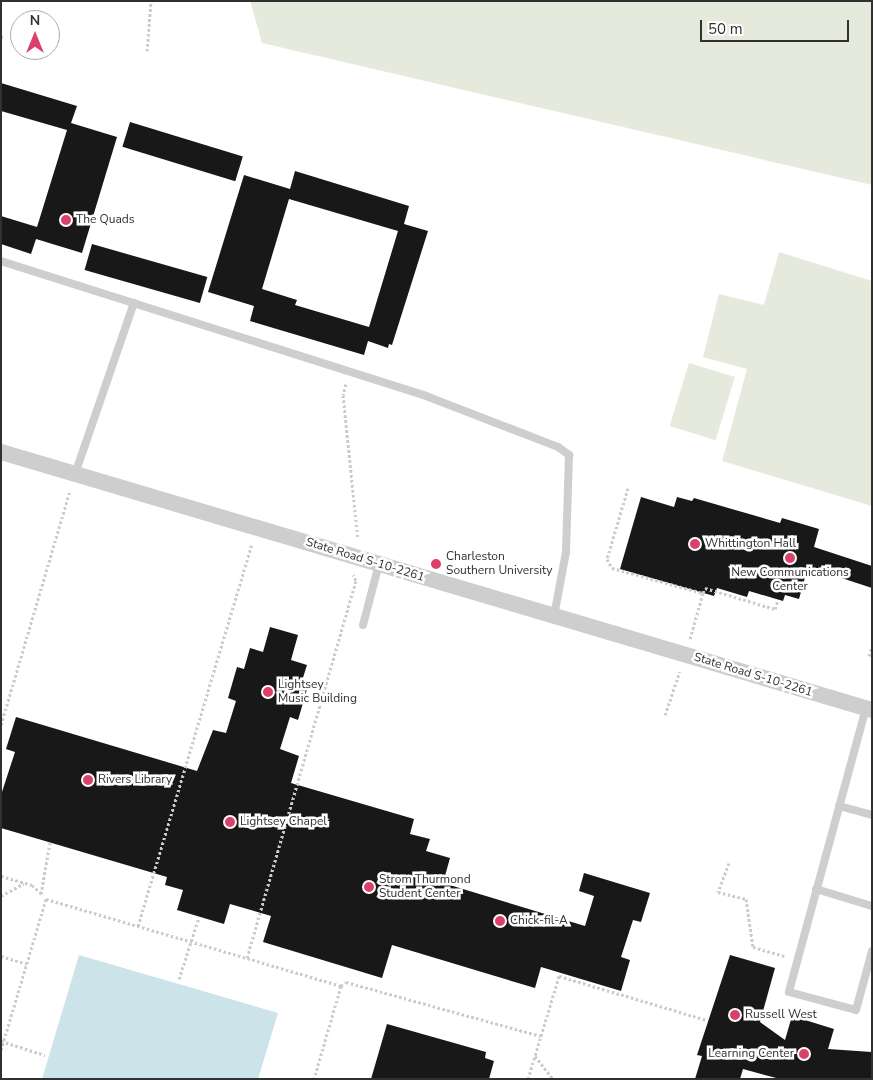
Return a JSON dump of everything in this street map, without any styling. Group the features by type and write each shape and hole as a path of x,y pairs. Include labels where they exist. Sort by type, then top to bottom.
{"street":[{"name":"State Road S-10-2261","path":"1,452 869,709"}],"lane":[{"path":"1,261 426,396 569,454 566,552 554,616"},
{"path":"75,474 134,303"},
{"path":"363,625 379,564"},
{"path":"869,709 839,806 789,992 856,1010 872,951"},
{"path":"839,806 872,815"},
{"path":"816,889 872,906"}],"path":[{"path":"147,50 151,1"},
{"path":"247,958 356,580 348,569 358,541 343,395 350,372"},
{"path":"1,725 75,474"},
{"path":"628,488 607,559 612,568 703,593"},
{"path":"138,926 257,528"},
{"path":"665,715 674,680 686,655 705,588 775,610 778,600"},
{"path":"869,656 872,648"},
{"path":"42,894 50,843"},
{"path":"729,863 718,892 746,899 753,947 798,959"},
{"path":"1,876 24,882 42,894 46,899 342,986"},
{"path":"1,896 24,882"},
{"path":"1,1050 46,899"},
{"path":"179,979 199,917"},
{"path":"1,956 27,964"},
{"path":"528,1079 559,976 707,1020"},
{"path":"314,1079 342,986 346,982 541,1036"},
{"path":"2,1042 45,1055"},
{"path":"535,1055 553,1079"}],"shaded area":[{"path":"250,1 872,1 872,185 262,43"},
{"path":"779,252 872,281 872,506 722,461 747,369 703,357 719,294 764,305"},
{"path":"689,363 735,377 716,440 670,426"}],"water":[{"path":"79,955 278,1013 258,1079 42,1079"}],"building":[{"path":"1,83 77,106 71,123 117,137 82,253 36,239 31,254 1,244 1,216 37,227 67,130 1,111"},
{"path":"130,122 243,156 235,181 122,147"},
{"path":"295,171 409,206 404,224 428,231 392,345 389,344 388,348 368,341 364,355 250,321 254,306 208,292 244,175 290,189","holes":["289,199 398,231 369,327 295,305 297,300 262,289"]},
{"path":"92,244 207,277 200,303 85,270"},
{"name":"Whittington Hall","path":"641,497 674,507 677,497 692,501 694,498 780,523 782,518 819,529 814,547 872,566 872,588 808,567 799,599 785,595 783,601 749,591 747,597 717,588 714,596 620,569"},
{"path":"270,627 298,635 291,660 307,665 301,684 308,686 298,720 290,717 280,749 299,756 291,783 414,819 410,834 430,839 426,851 450,858 443,883 585,926 594,896 579,891 584,873 650,893 641,922 633,920 621,957 630,960 621,991 541,967 535,988 392,945 382,978 263,942 271,916 230,904 224,924 177,910 183,890 165,885 167,877 1,828 1,795 15,752 6,749 16,717 197,771 213,730 226,733 236,701 228,698 237,667 244,669 250,648 263,652"},
{"path":"730,955 775,968 760,1022 785,1040 792,1016 834,1029 828,1049 872,1052 872,1079 780,1079 743,1069 740,1079 695,1079 702,1056 697,1055"},
{"path":"387,1024 486,1052 485,1058 494,1061 489,1079 371,1079"}],"place":[{"name":"The Quads","path":"66,220"},
{"name":"Whittington Hall","path":"695,544"},
{"name":"New Communications Center","path":"790,558"},
{"name":"Charleston Southern University","path":"436,564"},
{"name":"Lightsey Music Building","path":"268,692"},
{"name":"Rivers Library","path":"88,780"},
{"name":"Lightsey Chapel","path":"230,822"},
{"name":"Strom Thurmond Student Center","path":"369,887"},
{"name":"Chick-fil-A","path":"500,921"},
{"name":"Russell West","path":"735,1015"},
{"name":"Learning Center","path":"804,1054"}]}
